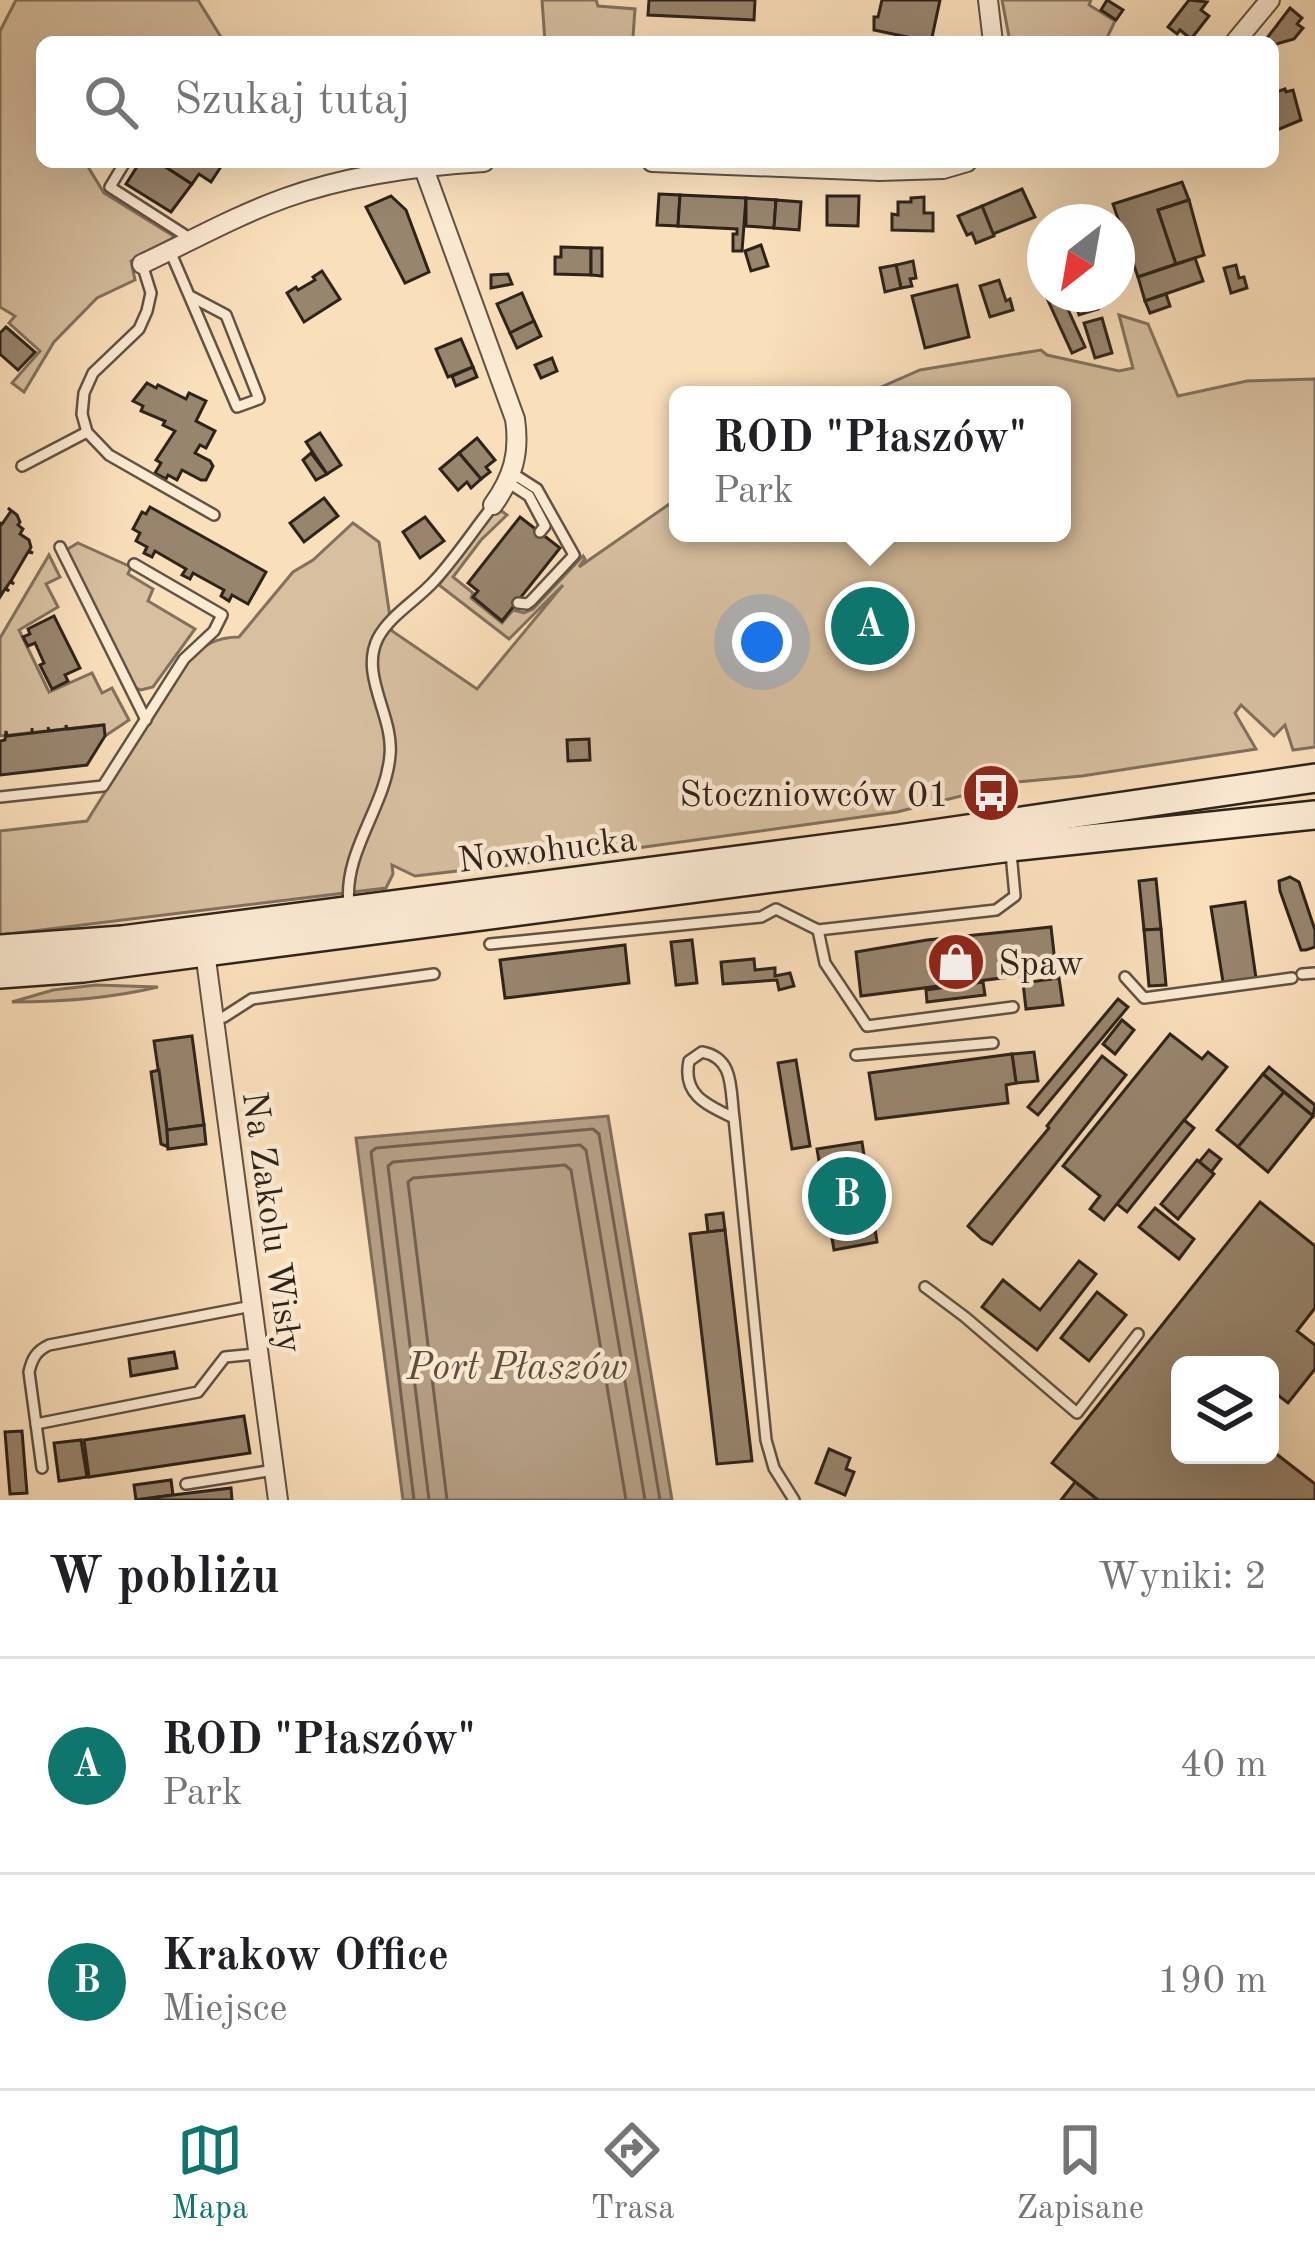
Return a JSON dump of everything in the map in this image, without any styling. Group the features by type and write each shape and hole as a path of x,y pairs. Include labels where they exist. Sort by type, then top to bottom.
{"main road":[{"name":"Nowohucka","path":"0,949 122,940 899,839 1315,778"},
{"name":"Nowohucka","path":"0,974 83,968 1011,847 1315,815"}],"street":[{"path":"988,0 992,36"},
{"path":"1240,36 1270,0"},
{"path":"142,264 308,190 410,168"},
{"path":"424,168 515,419 517,450 511,478 493,505"},
{"path":"804,168 949,168"},
{"name":"Na Zakolu Wisły","path":"205,952 278,1500"}],"lane":[{"path":"121,168 110,187 191,239"},
{"path":"170,251 237,407 260,398 226,314 190,296"},
{"path":"142,264 151,293 147,311 139,329 93,374 84,393 82,414 87,432 109,455 214,514"},
{"path":"22,466 87,432"},
{"path":"511,478 529,496 544,526 540,532"},
{"path":"511,478 537,489 574,555 531,601 518,603"},
{"path":"349,910 349,878 391,755 388,724 374,677 375,644 394,618 434,581 493,505"},
{"path":"59,548 146,720"},
{"path":"0,797 103,786 184,658 214,632 223,615 134,564"},
{"path":"490,944 761,916 776,909 818,930 996,910 1015,896 1011,847"},
{"path":"818,930 825,963 867,1026 1013,1007"},
{"path":"1124,976 1144,998 1315,973"},
{"path":"214,1018 252,999 434,974"},
{"path":"856,1055 993,1043"},
{"path":"734,1118 700,1102 690,1089 689,1060 702,1052 717,1054 728,1067 734,1118 766,1440 774,1468 794,1500"},
{"path":"925,1287 1077,1413 1138,1334"},
{"path":"42,1468 29,1372 40,1349 252,1306"},
{"path":"36,1424 198,1392 225,1357 258,1354"},
{"path":"186,1484 274,1470"}],"shaded area":[{"path":"16,0 198,0 220,36 36,36 36,168 89,168 104,193 175,237 131,261 135,280 97,298 54,342 24,392 12,383 40,351 9,323 15,316 0,307 0,31"},
{"path":"542,0 596,0 598,6 635,9 633,36 545,36"},
{"path":"1002,0 1091,0 1089,5 1115,21 1108,36 1009,36"},
{"path":"1119,315 1148,324 1178,396 1247,381 1315,379 1315,747 1293,750 1285,725 1274,736 1241,705 1235,713 1256,749 1017,782 897,812 543,861 415,876 392,865 386,888 0,935 0,831 87,821 188,660 211,643 239,637 293,572 353,523 379,542 392,631 477,689 563,585 509,639 439,585 496,507 507,515 453,577 502,623 513,610 533,609 583,556 579,567 669,504 669,542 1071,542 1071,386 884,386 920,370 1041,350 1119,371 1133,368"},
{"path":"78,543 131,567 128,574 153,589 148,601 195,629 153,687 135,688 66,550"},
{"path":"49,555 60,577 46,584 58,607 19,630 49,692 92,673 102,693 112,688 129,720 105,736 103,725 0,736 0,638"},
{"path":"96,985 158,987 86,999 12,1002 53,990"}],"water":[{"name":"Port Płaszów","path":"608,1116 672,1500 403,1500 356,1138"}],"building":[{"path":"649,0 755,0 754,20 648,15"},
{"path":"882,0 940,0 932,36 874,30 874,17 878,17"},
{"path":"1107,0 1123,10 1116,20 1101,10"},
{"path":"1189,0 1207,2 1201,10 1209,16 1193,36 1168,27"},
{"path":"1290,8 1302,18 1297,24 1303,28 1294,39 1279,43 1279,36 1269,36"},
{"path":"1293,90 1301,120 1279,129 1279,91"},
{"path":"136,168 167,168 192,184 171,212 126,184"},
{"path":"167,168 220,168 211,182 199,174 192,184"},
{"path":"1182,182 1189,200 1158,210 1176,264 1138,277 1135,204 1113,204"},
{"path":"1022,189 1029,204 1027,220 993,234 982,206"},
{"path":"659,194 680,195 678,226 657,225"},
{"path":"680,195 746,198 742,251 733,251 737,229 678,226"},
{"path":"391,196 406,210 429,272 405,283 366,207"},
{"path":"827,196 859,196 858,226 827,225"},
{"path":"924,197 924,213 933,213 933,231 892,230 898,202"},
{"path":"746,198 776,200 774,228 746,226"},
{"path":"776,200 801,202 799,230 774,228"},
{"path":"1189,200 1204,255 1176,264 1158,210"},
{"path":"982,206 994,236 976,243 958,216"},
{"path":"761,245 768,266 751,271 745,251"},
{"path":"561,247 591,248 591,275 555,274 555,257 561,257"},
{"path":"591,248 602,248 602,276 591,275"},
{"path":"1195,258 1203,281 1145,301 1138,277"},
{"path":"913,261 916,278 910,279 912,286 901,288 896,265"},
{"path":"896,265 901,288 885,292 880,268"},
{"path":"1236,265 1247,288 1231,293 1224,268"},
{"path":"322,271 340,299 304,322 287,293 315,280"},
{"path":"508,274 512,284 491,288 491,275"},
{"path":"999,280 1013,310 990,317 980,286"},
{"path":"957,285 969,337 925,348 912,296"},
{"path":"522,293 534,321 510,333 497,304"},
{"path":"1166,294 1170,306 1150,313 1145,301"},
{"path":"1053,312 1069,312 1085,347 1072,353"},
{"path":"1102,318 1112,353 1095,358 1084,323"},
{"path":"534,321 541,336 517,348 510,333"},
{"path":"6,327 35,352 18,370 0,354 0,333"},
{"path":"461,339 473,367 448,377 436,349"},
{"path":"552,358 557,371 541,378 535,365"},
{"path":"473,367 477,377 456,386 452,376"},
{"path":"147,383 186,399 189,393 206,401 196,421 215,431 206,448 200,445 195,453 213,466 206,480 182,470 177,480 155,473 161,463 156,460 175,431 133,401"},
{"path":"320,433 341,465 327,474 306,442"},
{"path":"477,438 495,460 481,479 459,453"},
{"path":"311,453 327,474 316,480 303,460"},
{"path":"459,453 481,479 471,488 467,482 458,490 440,469"},
{"path":"324,498 338,516 304,542 290,523"},
{"path":"150,507 266,572 248,604 232,595 229,601 221,596 224,590 193,573 190,579 182,575 186,569 155,551 152,557 144,553 147,547 136,541 140,533 133,529"},
{"path":"8,508 17,515 23,529 20,534 29,540 33,553 28,552 11,581 14,584 10,582 9,591 5,589 0,597 0,523 11,511"},
{"path":"425,517 444,541 420,558 403,532"},
{"path":"520,517 560,548 502,621 473,597 478,591 468,583"},
{"path":"54,616 80,668 52,689 35,643 28,646 23,637 30,634 28,629"},
{"path":"66,725 67,729 104,725 105,736 87,765 0,775 0,741 5,740 6,731 7,736 66,729"},
{"path":"589,739 590,760 568,761 567,740"},
{"path":"1290,877 1299,882 1315,930 1315,947 1306,950 1301,950 1280,891 1279,881"},
{"path":"1156,879 1161,929 1144,930 1139,881"},
{"path":"1245,902 1256,978 1223,982 1211,907"},
{"name":"Spaw","path":"1051,927 1056,971 861,996 856,952"},
{"path":"1161,929 1166,985 1149,986 1144,930"},
{"path":"692,940 697,983 676,985 671,942"},
{"path":"625,945 629,983 505,998 500,960"},
{"path":"754,959 755,970 775,968 775,976 790,973 794,986 779,990 777,980 723,984 721,962"},
{"path":"1059,978 1063,1005 1026,1009 1023,983"},
{"path":"983,982 985,995 927,1002 926,990"},
{"path":"1118,999 1128,1007 1038,1115 1028,1107"},
{"path":"1122,1020 1134,1030 1115,1054 1103,1044"},
{"path":"1170,1034 1202,1059 1208,1052 1227,1067 1104,1220 1090,1209 1100,1196 1063,1166"},
{"path":"192,1036 204,1125 167,1130 154,1041"},
{"path":"1034,1052 1038,1081 1016,1083 1012,1054"},
{"path":"1012,1054 1016,1083 1006,1085 1008,1103 876,1119 869,1073"},
{"path":"1102,1056 1126,1075 992,1244 982,1239 968,1226"},
{"path":"796,1060 810,1146 792,1149 778,1063"},
{"path":"1269,1067 1315,1105 1313,1116 1263,1074"},
{"path":"159,1070 168,1147 161,1144 151,1072"},
{"path":"1263,1074 1284,1092 1238,1147 1217,1130"},
{"path":"1284,1092 1313,1116 1268,1172 1238,1147"},
{"path":"1184,1120 1194,1128 1127,1212 1117,1204"},
{"path":"204,1125 206,1144 168,1149 167,1130"},
{"path":"862,1142 877,1242 834,1250 817,1149"},
{"path":"1209,1150 1221,1159 1211,1172 1199,1162"},
{"path":"1197,1160 1214,1174 1178,1219 1161,1204"},
{"path":"1260,1202 1315,1246 1315,1308 1297,1331 1315,1345 1315,1369 1288,1403 1279,1396 1279,1356 1171,1356 1171,1464 1279,1464 1279,1456 1315,1484 1315,1500 1098,1500 1052,1463"},
{"path":"1155,1208 1194,1239 1179,1259 1139,1227"},
{"path":"723,1213 725,1230 708,1232 706,1215"},
{"path":"725,1230 752,1461 717,1464 690,1234"},
{"path":"1079,1261 1096,1274 1037,1350 982,1307 1003,1280 1040,1310"},
{"path":"1097,1292 1126,1315 1089,1361 1061,1338"},
{"path":"174,1352 177,1368 131,1376 129,1359"},
{"path":"244,1416 250,1453 89,1477 84,1440"},
{"path":"22,1431 27,1493 10,1494 5,1432"},
{"path":"81,1440 87,1477 59,1481 54,1443"},
{"path":"829,1449 850,1458 846,1469 854,1472 845,1495 816,1483"},
{"path":"171,1480 173,1495 136,1500 134,1485"},
{"path":"1075,1482 1098,1500 1061,1500"},
{"path":"231,1488 232,1500 135,1500 173,1495"}],"place":[{"name":"ROD \"Płaszów\"","path":"870,626"},
{"name":"Stoczniowców 01","path":"991,793"},
{"name":"Spaw","path":"956,962"},
{"name":"Krakow Office","path":"847,1196"}]}
